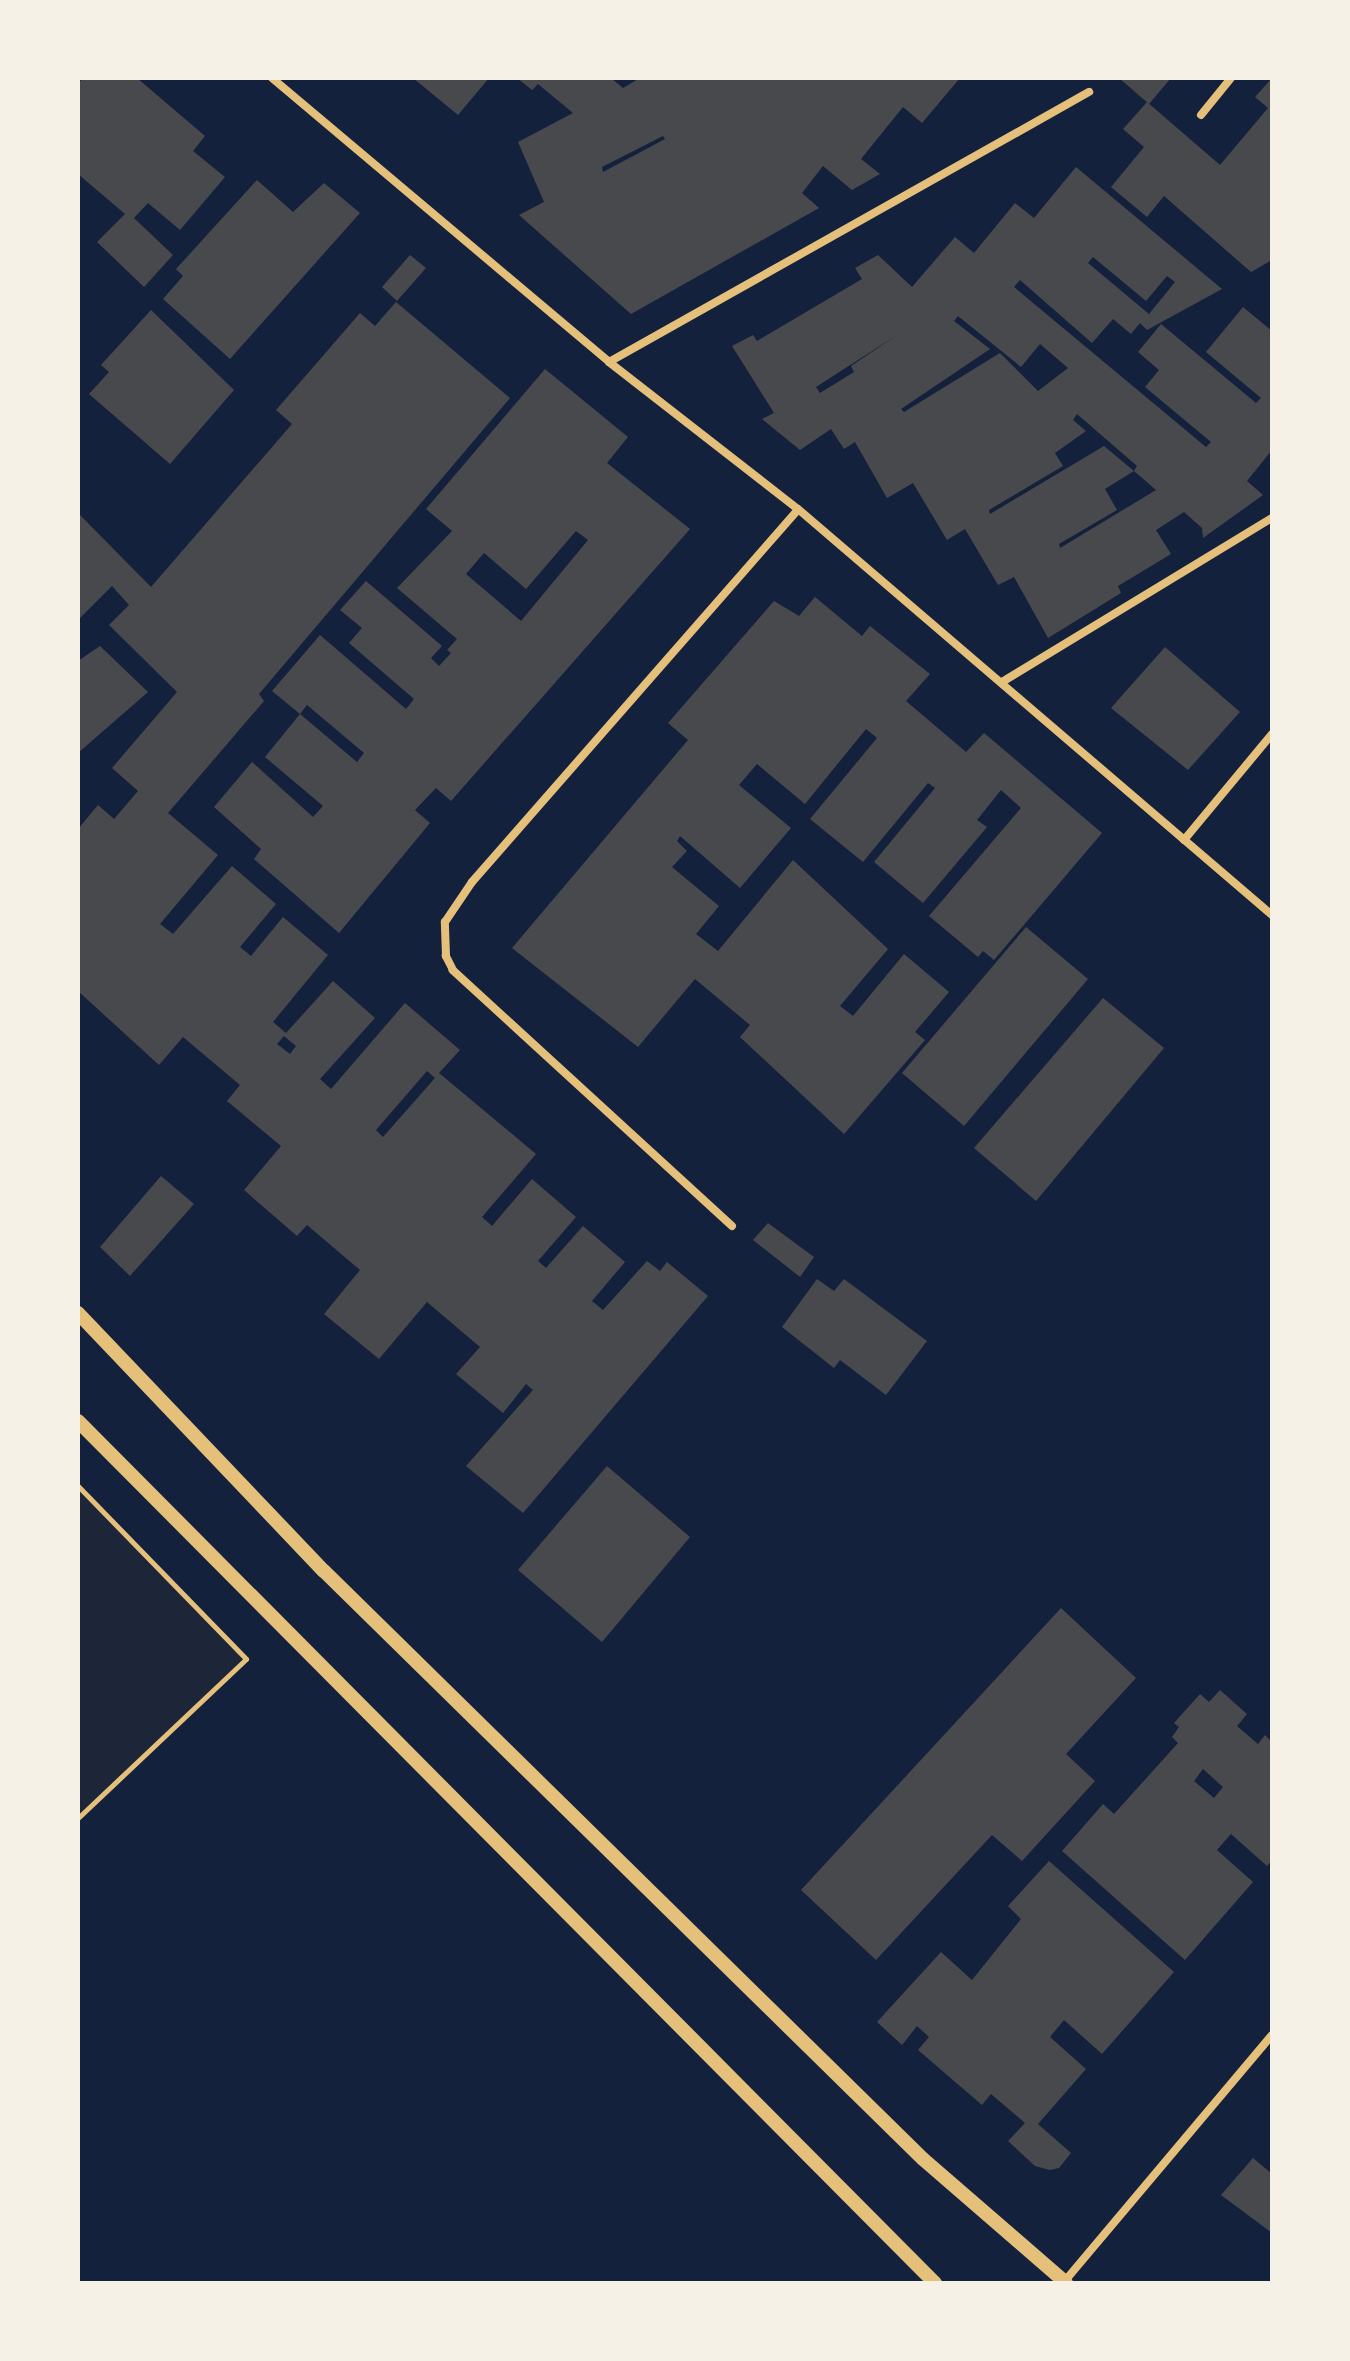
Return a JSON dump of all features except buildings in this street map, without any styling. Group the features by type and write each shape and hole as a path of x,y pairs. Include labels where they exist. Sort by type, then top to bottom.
{"street":[{"path":"272,78 609,362 798,509 1272,915"},
{"path":"1201,115 1231,78"},
{"path":"609,362 1089,92"},
{"path":"732,1226 453,970 445,922 472,882 798,509"},
{"path":"1002,682 1272,518"},
{"path":"1184,840 1272,734"},
{"path":"78,1313 324,1571 911,2148 1065,2283 1272,2035"},
{"path":"78,1421 935,2283"}],"path":[{"path":"78,1486 246,1659 78,1818"}],"shaded area":[{"path":"78,1486 246,1659 78,1816"}]}
